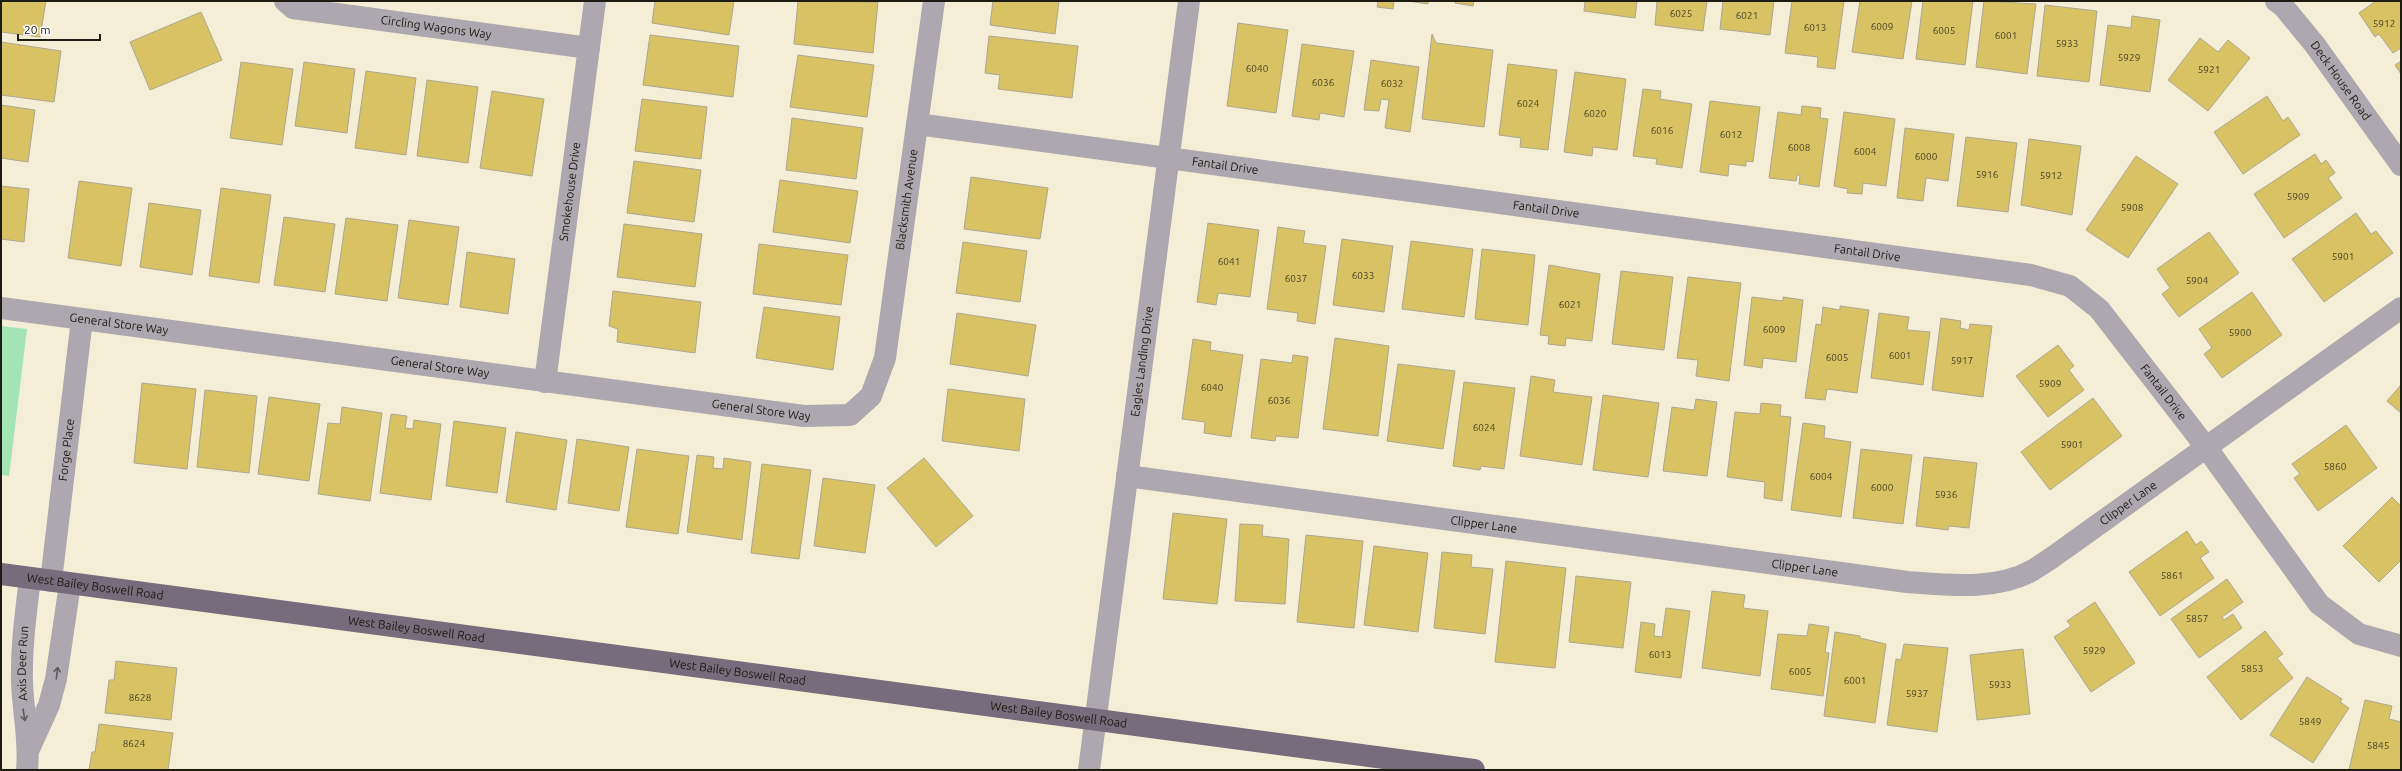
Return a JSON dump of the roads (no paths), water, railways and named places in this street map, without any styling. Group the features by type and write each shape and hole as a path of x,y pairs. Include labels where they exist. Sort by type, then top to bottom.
{"main road":[{"name":"West Bailey Boswell Road","path":"1,574 795,678 1095,721 1474,770"}],"street":[{"name":"Circling Wagons Way","path":"285,1 293,8 589,48"},
{"name":"Smokehouse Drive","path":"545,382 595,1"},
{"name":"Blacksmith Avenue","path":"871,396 885,358 934,1"},
{"name":"Eagles Landing Drive","path":"1089,770 1189,1"},
{"name":"Deck House Road","path":"2276,1 2283,6 2315,45 2401,165"},
{"name":"Fantail Drive","path":"917,124 1169,156 1999,270 2044,278 2070,286 2099,309 2206,447 2319,604 2358,634 2401,646"},
{"name":"General Store Way","path":"1,308 804,416 850,415 871,396"},
{"name":"Clipper Lane","path":"1127,476 1907,582 1958,586 1997,582 2032,571 2401,308"},
{"name":"Forge Place","path":"50,581 82,319"},
{"name":"Axis Deer Run","path":"28,759 49,705 56,679 50,581"},
{"name":"Axis Deer Run","path":"28,759 22,707 23,643 50,581"}]}
